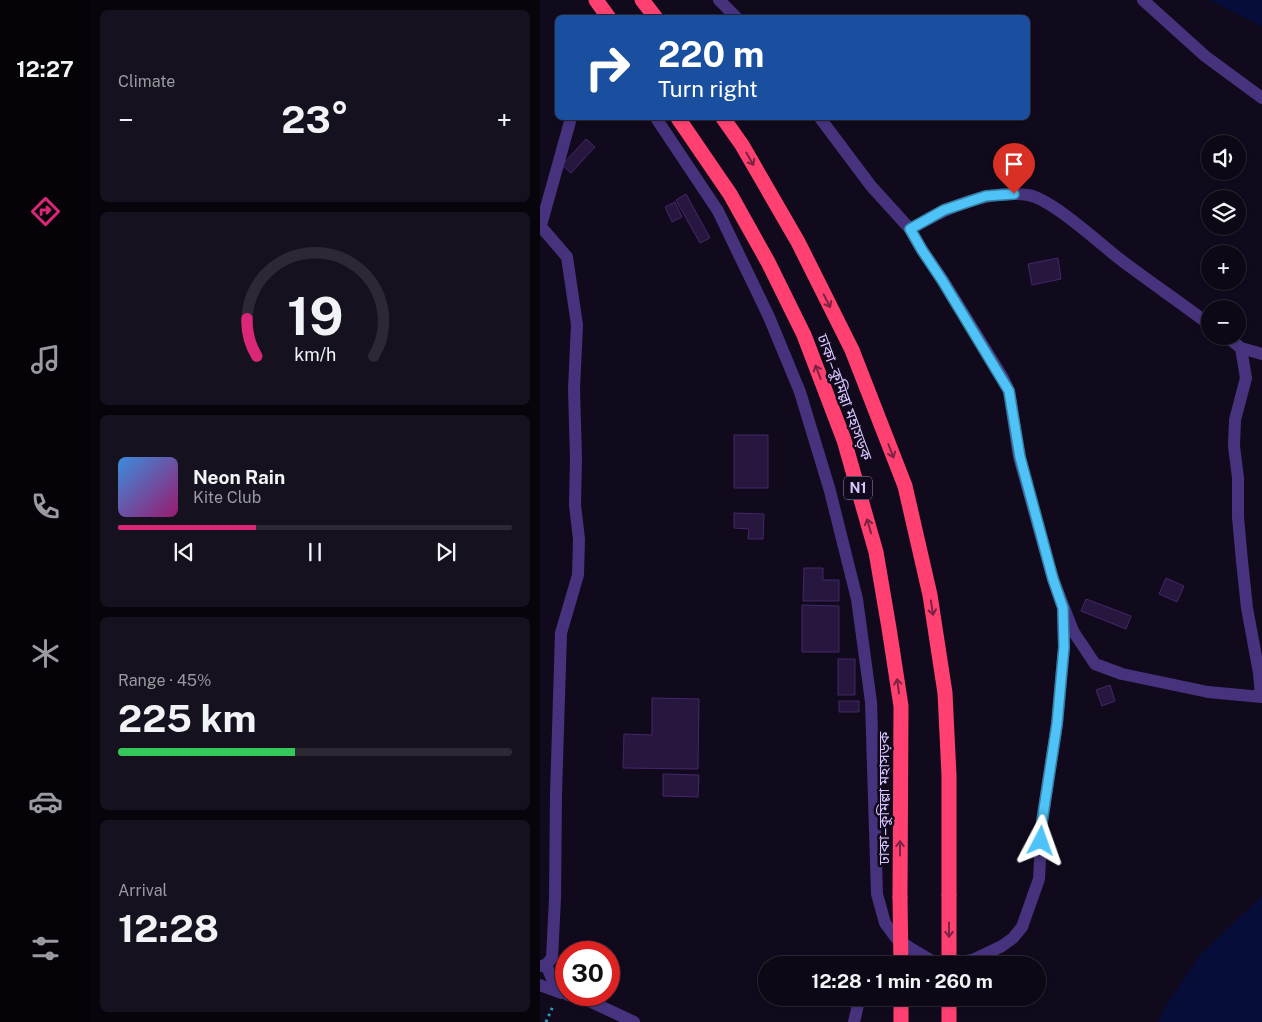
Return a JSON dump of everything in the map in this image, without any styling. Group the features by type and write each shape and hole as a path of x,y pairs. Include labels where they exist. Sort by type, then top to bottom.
{"highway":[{"path":"596,0 607,15"},
{"path":"642,0 654,15"},
{"name":"ঢাকা–কুমিল্লা মহাসড়ক","path":"679,120 730,194 768,262 804,335 844,440 876,552 890,628 900,706 901,956"},
{"name":"ঢাকা–কুমিল্লা মহাসড়ক","path":"724,120 742,145 798,242 852,350 905,486 930,595 945,693 949,775 949,956"},
{"path":"901,1006 901,1022"},
{"path":"949,1006 949,1022"}],"street":[{"path":"719,0 734,15"},
{"path":"1143,0 1205,56 1262,98"},
{"path":"555,982 543,966 552,958 555,914 556,794 561,633 578,575 579,539 575,505 574,390 577,325 567,257 541,228 570,120"},
{"path":"657,120 718,211 769,317 800,392 830,490 857,599 871,702 877,894 885,923 896,938 932,961 961,962 975,959 1002,946 1013,938 1022,926 1028,910 1039,880 1042,822 1057,724 1064,647 1063,608"},
{"path":"822,120 871,186 910,229 1009,391 1020,457 1053,579 1073,631 1095,664 1122,674 1208,692 1262,697 1247,608 1238,517 1238,478 1234,446 1235,420 1246,378 1241,348"},
{"path":"910,229 944,210 986,196 1014,194 1031,196 1046,202 1201,318"},
{"path":"1237,345 1241,348 1262,354"},
{"path":"540,985 555,991"},
{"path":"600,1006 634,1022"},
{"path":"854,1022 858,1006"}],"shaded area":[{"path":"1210,0 1262,0 1262,27"},
{"path":"1262,896 1262,1022 1158,1022 1166,1006 1200,955"}],"building":[{"path":"586,139 595,147 571,173 562,165"},
{"path":"686,194 710,238 700,243 676,200"},
{"path":"675,202 682,217 672,222 665,207"},
{"path":"1058,258 1061,279 1032,285 1028,264"},
{"path":"734,435 768,435 768,488 734,488"},
{"path":"734,513 764,514 763,539 748,539 749,529 734,528"},
{"path":"804,568 823,568 823,580 839,580 839,601 803,601"},
{"path":"1166,578 1184,586 1177,602 1159,594"},
{"path":"1086,599 1131,616 1126,629 1081,611"},
{"path":"802,605 839,606 839,652 802,652"},
{"path":"838,659 855,659 855,695 838,695"},
{"path":"1110,685 1115,701 1102,706 1096,690"},
{"path":"652,698 699,699 698,769 623,768 624,734 652,735"},
{"path":"839,701 859,701 859,712 839,712"},
{"path":"663,774 699,775 698,797 663,796"}],"route":[{"path":"1014,194 986,196 944,210 910,229 1003,378 1009,391 1016,444 1053,579 1063,608 1064,647 1057,724 1042,822 1041,841"}]}
